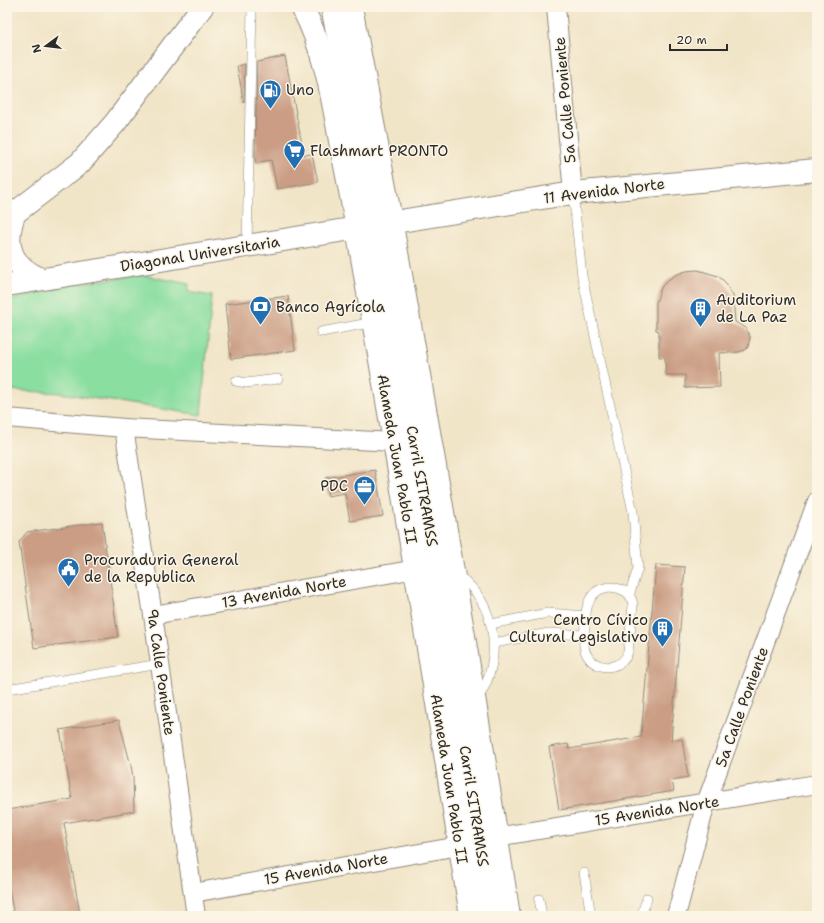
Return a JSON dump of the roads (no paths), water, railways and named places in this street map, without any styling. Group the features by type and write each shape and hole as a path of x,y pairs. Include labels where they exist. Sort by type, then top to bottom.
{"main road":[{"path":"41,279 29,274 19,265 12,254 9,241 10,217 80,163 115,123 202,7"},
{"name":"Alameda Juan Pablo II","path":"302,7 321,54 330,88 375,226 453,572 509,916"},
{"name":"Carril SITRAMSS","path":"318,7 343,59"},
{"name":"Carril SITRAMSS","path":"332,7 375,226 437,570 491,916"},
{"name":"Alameda Juan Pablo II","path":"351,7 375,226 374,322 416,569 471,916"},
{"name":"11 Avenida Norte","path":"375,226 573,193 817,170"},
{"name":"Diagonal Universitaria","path":"7,285 375,226"}],"street":[{"name":"5a Calle Poniente","path":"556,7 573,193"},
{"path":"7,418 124,428 395,442"},
{"name":"9a Calle Poniente","path":"124,428 153,615 196,916"},
{"name":"5a Calle Poniente","path":"676,916 706,803 817,501"},
{"name":"13 Avenida Norte","path":"153,615 416,569"},
{"name":"15 Avenida Norte","path":"496,837 817,784"},
{"name":"15 Avenida Norte","path":"193,893 459,846"}],"lane":[{"path":"247,247 252,7"},
{"path":"573,193 582,276 633,512 638,568 630,593 633,606 628,652 623,661 618,664 605,667 598,666 586,652 584,646 587,606 589,600 598,591 609,587 622,589 630,593"},
{"path":"320,332 374,322"},
{"path":"236,381 246,383 278,379"},
{"path":"453,572 469,584 477,593 488,614 491,624 494,655 490,674 484,690 475,702"},
{"path":"491,624 548,613 586,616"},
{"path":"494,643 550,633 584,635"},
{"path":"7,689 160,664"},
{"path":"584,873 591,916"},
{"path":"641,916 647,898"},
{"path":"539,899 542,916"}],"place":[{"name":"Uno","path":"270,110"},
{"name":"Flashmart PRONTO","path":"294,170"},
{"name":"Banco Agrícola","path":"260,326"},
{"name":"Auditorium de La Paz","path":"701,328"},
{"name":"PDC","path":"364,506"},
{"name":"Procuraduria General de la Republica","path":"69,588"},
{"name":"Centro Cívico Cultural Legislativo","path":"663,648"}]}
